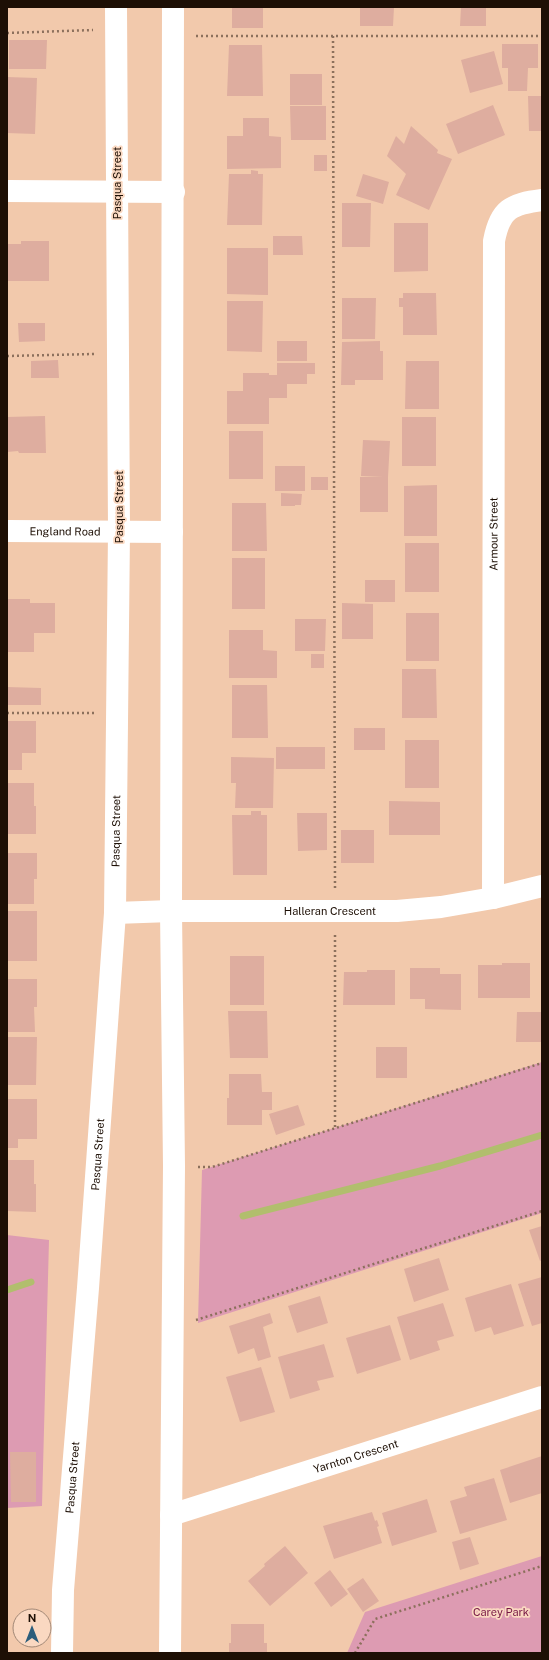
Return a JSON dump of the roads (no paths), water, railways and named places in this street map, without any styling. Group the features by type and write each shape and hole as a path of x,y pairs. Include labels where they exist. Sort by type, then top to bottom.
{"main road":[{"name":"Pasqua Street","path":"62,1653 63,1590 87,1296 115,913 119,531 116,7"},
{"path":"170,1653 174,1166 171,911 174,7"},
{"path":"7,191 174,192"},
{"name":"Armour Street","path":"493,898 494,241 497,224 508,210 523,203 542,200"},
{"name":"England Road","path":"7,531 172,532"},
{"name":"Halleran Crescent","path":"115,913 171,911 397,911 441,907 493,898 542,886"},
{"name":"Yarnton Crescent","path":"171,1515 542,1397"}],"waterway":[{"path":"243,1216 440,1166 542,1135"},
{"path":"7,1290 31,1282"}],"park label":[{"name":"Carey Park","path":"501,1612"}]}
